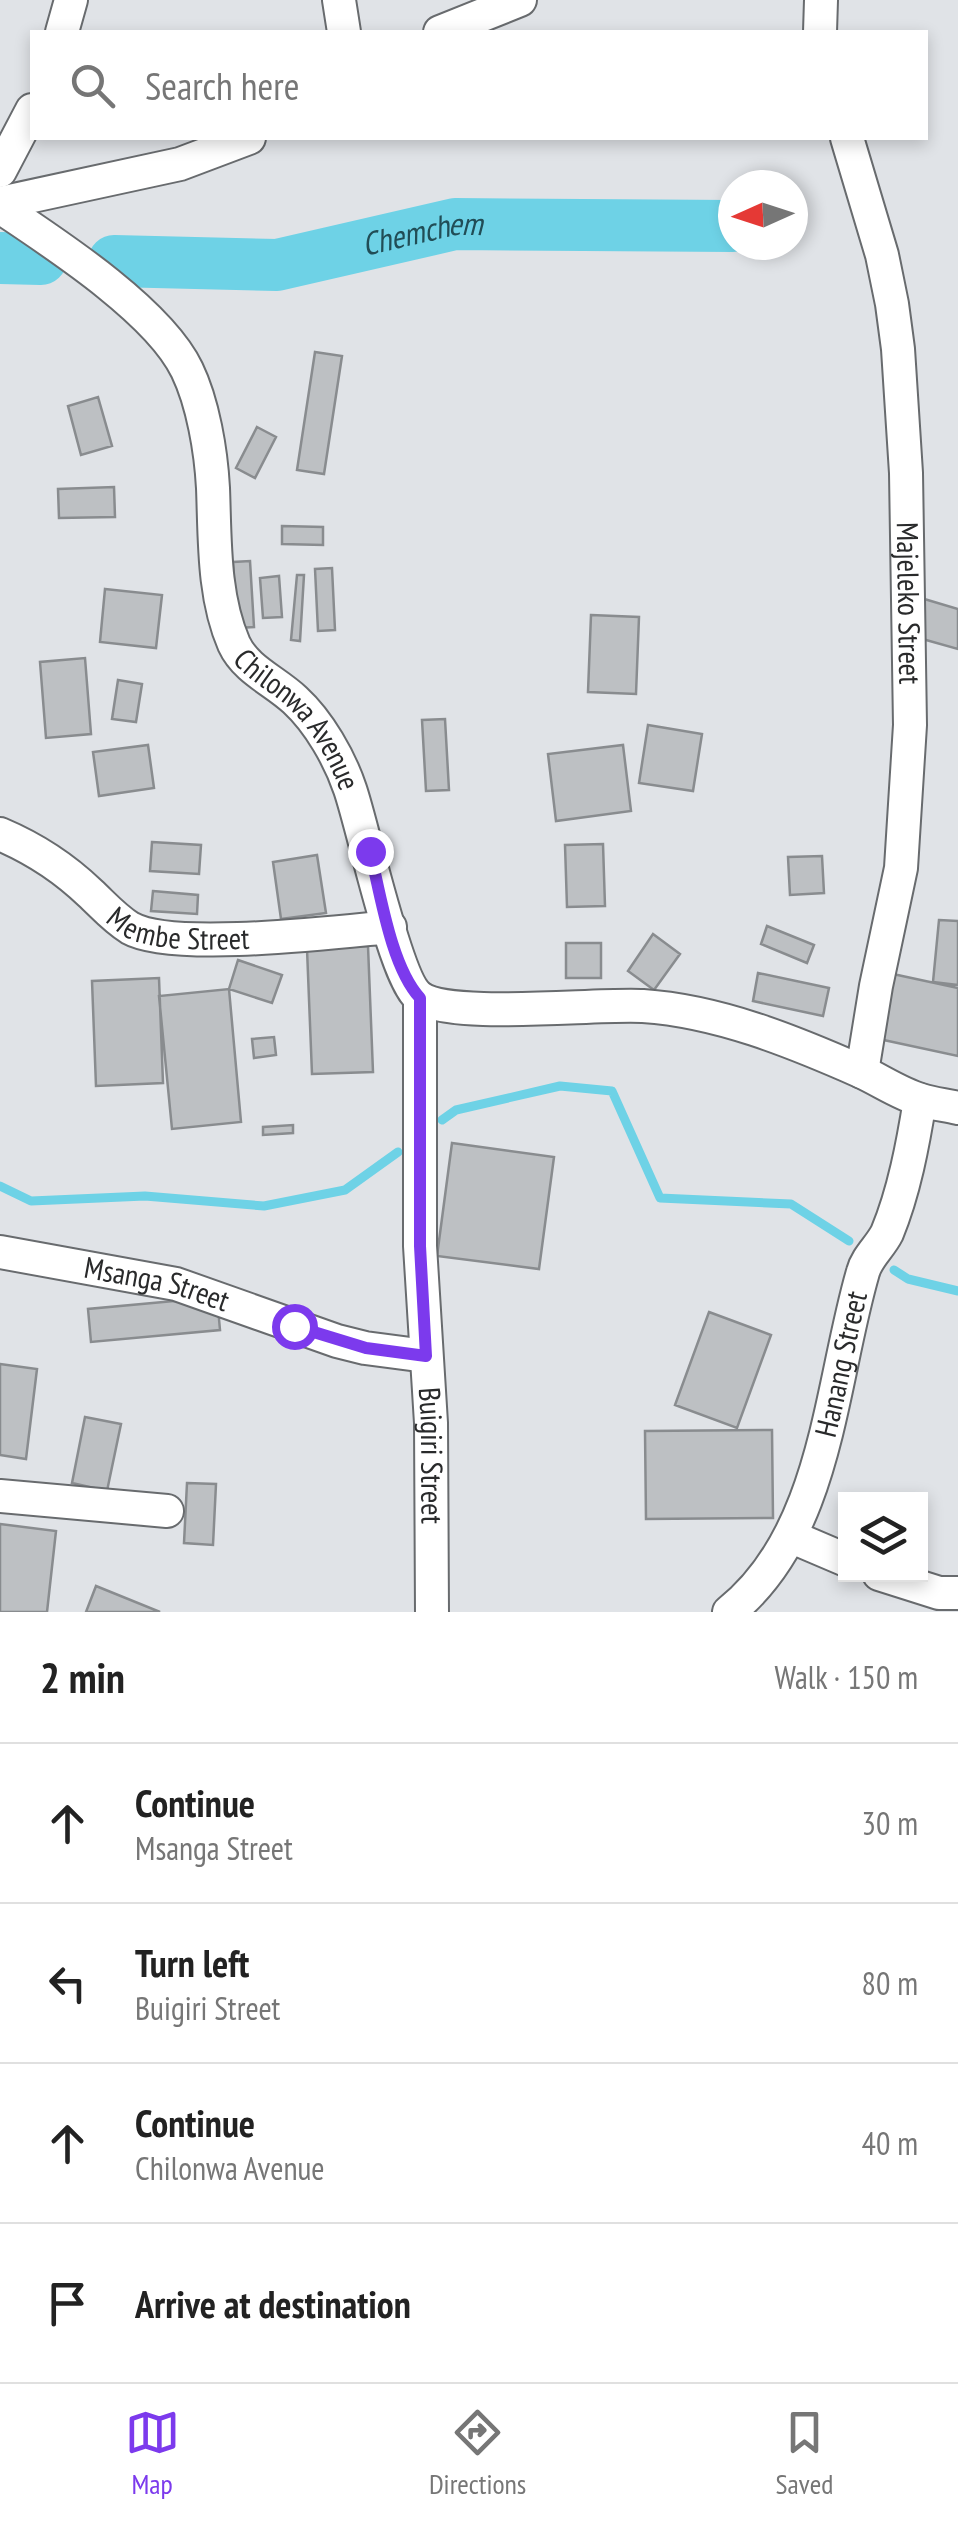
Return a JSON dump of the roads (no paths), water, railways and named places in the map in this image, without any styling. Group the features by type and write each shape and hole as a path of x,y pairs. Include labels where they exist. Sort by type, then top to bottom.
{"street":[{"path":"63,30 71,0"},
{"path":"340,0 344,30"},
{"path":"445,30 520,0"},
{"path":"820,30 822,0"},
{"path":"0,170 30,114"},
{"path":"0,205 162,168 244,140"},
{"name":"Majeleko Street","path":"847,140 882,255 892,304 907,492 910,725 901,868 862,1072"},
{"name":"Chilonwa Avenue","path":"0,205 67,251 143,316 173,348 187,370 207,450 220,591 233,641 247,663 296,701 322,734 349,785 390,927 406,974 420,998"},
{"name":"Membe Street","path":"0,834 50,860 108,912 152,937 194,940 390,927"},
{"path":"420,998 451,1008 649,1007 773,1035 920,1100 958,1108"},
{"name":"Buigiri Street","path":"420,998 420,1246 434,1504 432,1612"},
{"name":"Hanang Street","path":"728,1612 769,1573 792,1537 829,1420 865,1264 886,1235 913,1146 920,1100"},
{"name":"Msanga Street","path":"0,1252 176,1284 337,1340 426,1356"},
{"path":"0,1496 167,1511"},
{"path":"792,1537 838,1557"},
{"path":"900,1582 946,1600"}],"waterway":[{"name":"Chemchem","path":"114,261 277,265 455,224 718,226"},
{"path":"0,258 41,259"},
{"path":"442,1120 456,1110 560,1086 612,1091 660,1198 791,1204 849,1241"},
{"path":"0,1186 31,1201 145,1196 264,1206 345,1190 398,1152"},
{"path":"894,1270 908,1279 958,1291"}]}
